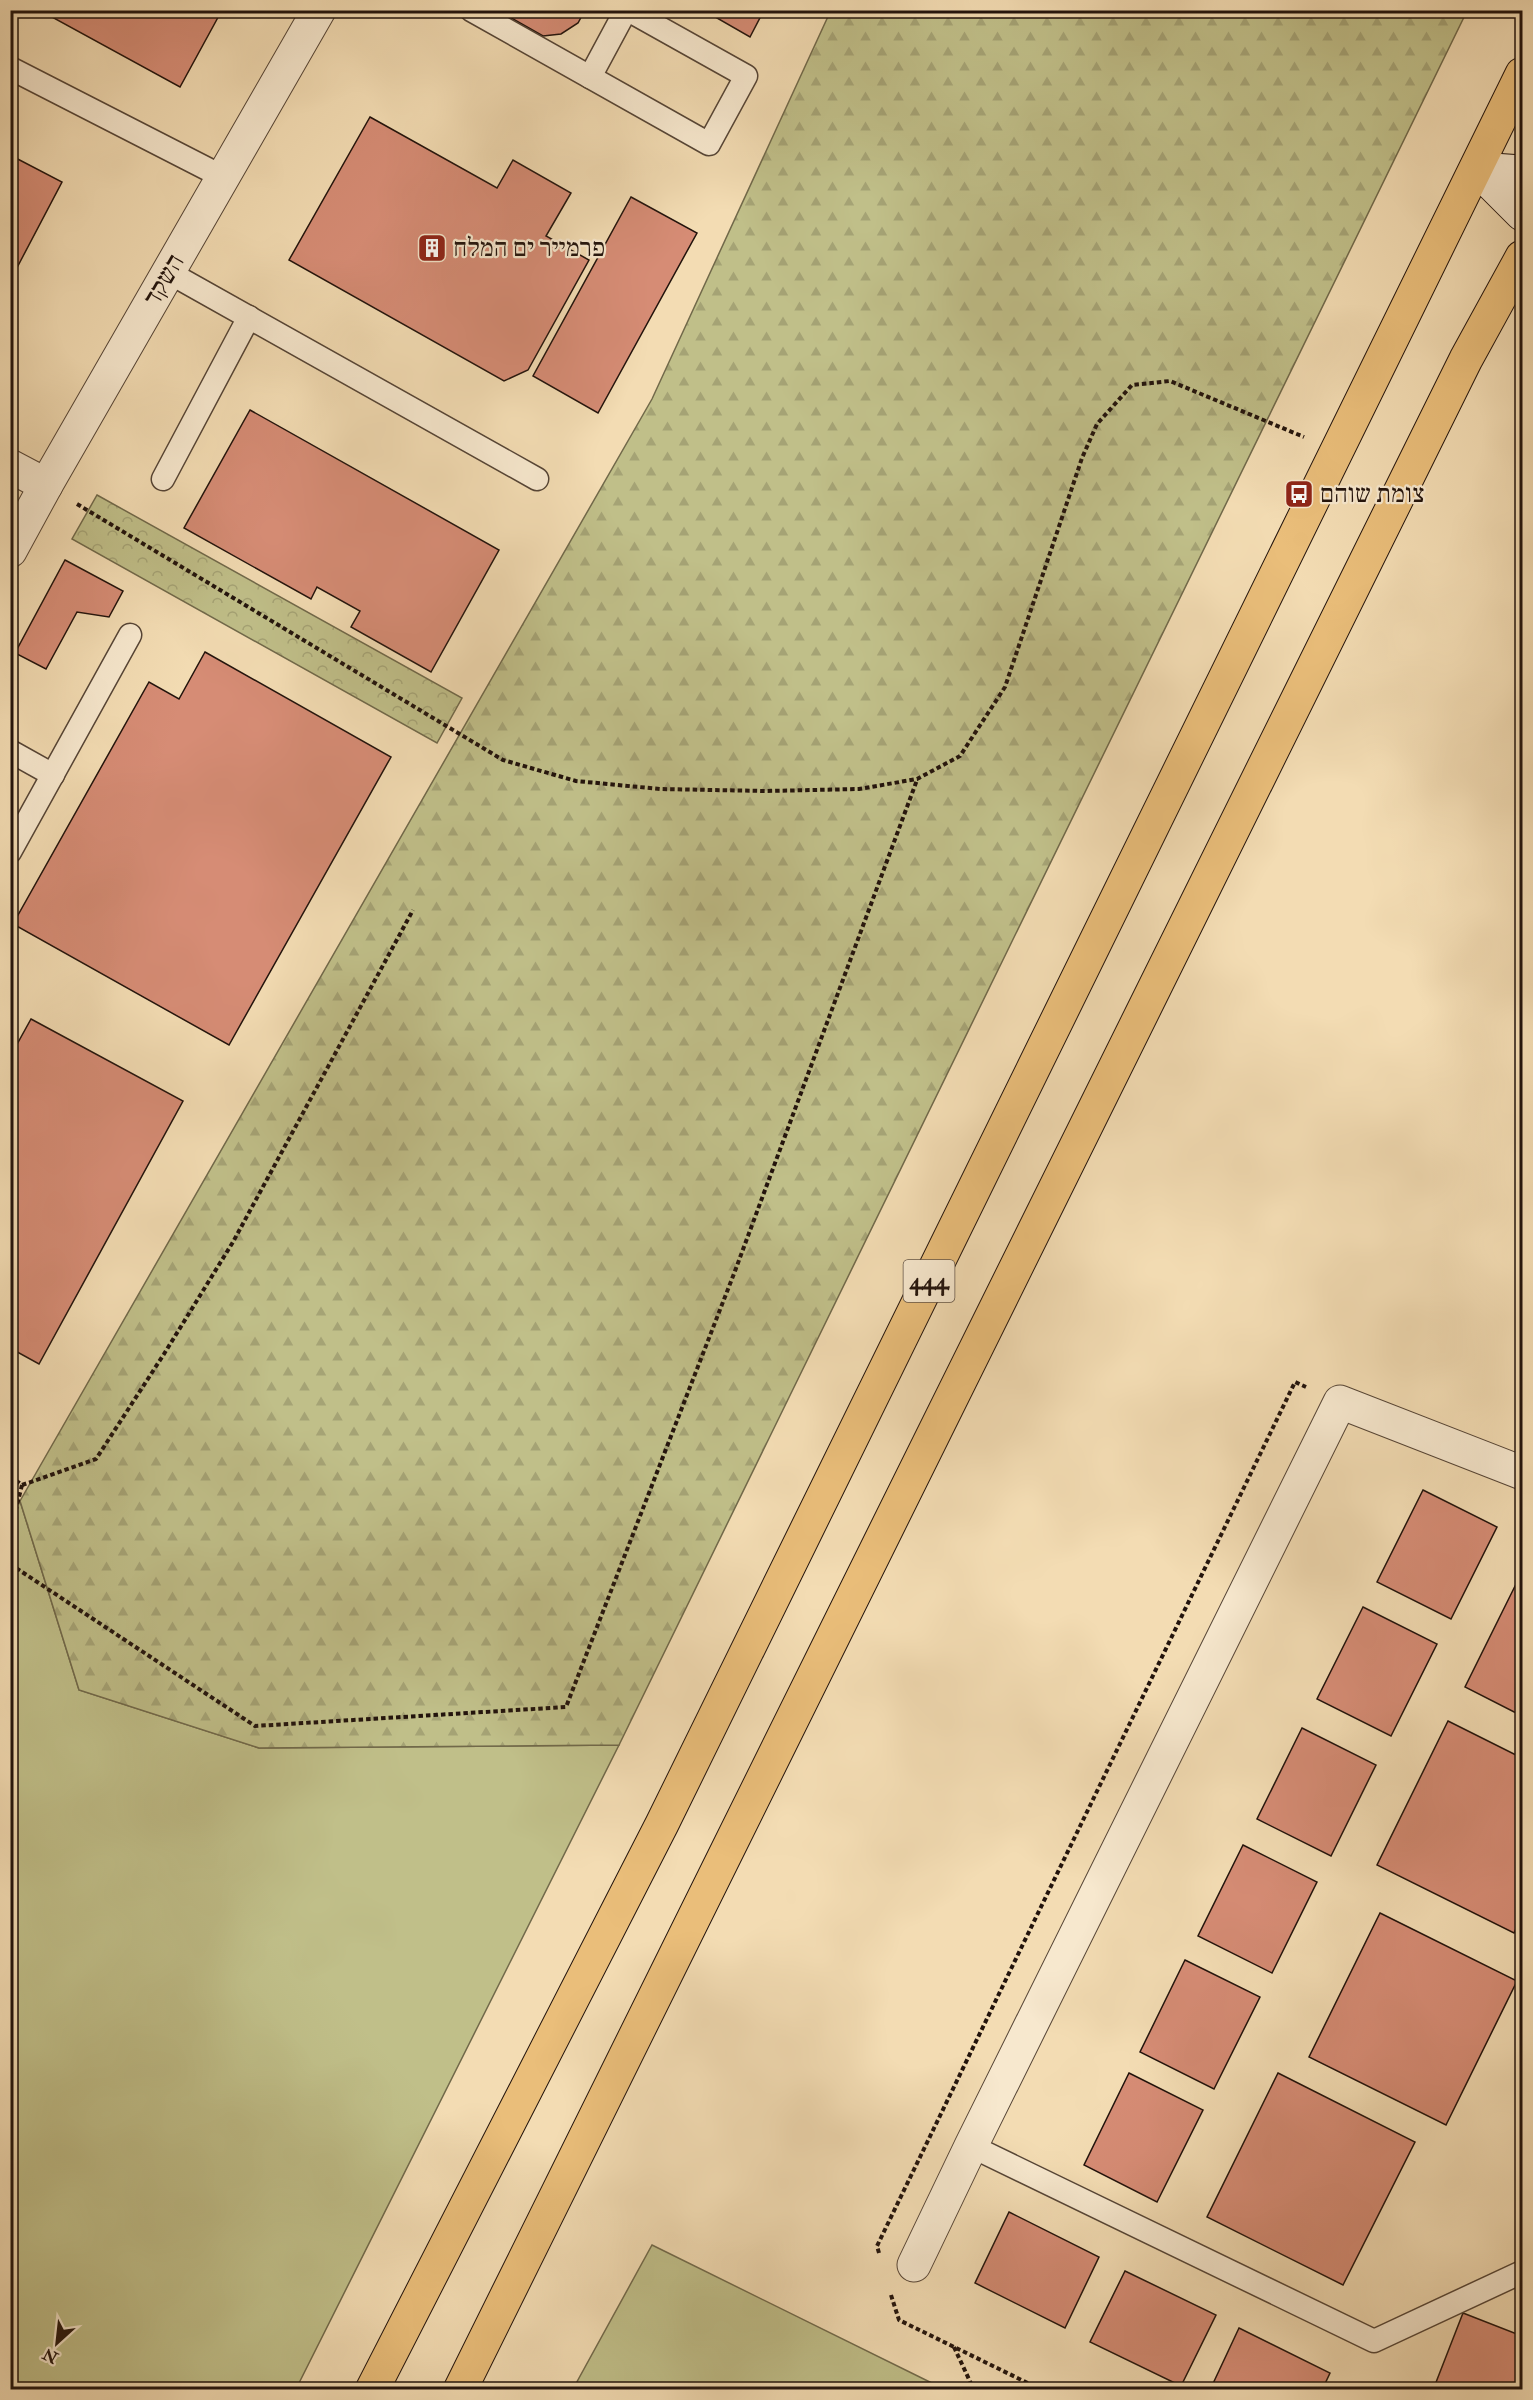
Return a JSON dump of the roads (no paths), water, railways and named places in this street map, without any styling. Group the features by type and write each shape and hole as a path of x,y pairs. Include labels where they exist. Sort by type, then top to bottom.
{"main road":[{"name":"444","path":"372,2390 662,1824 1522,74"},
{"path":"460,2390 1466,359 1522,257"},
{"path":"1466,359 1522,307"}],"street":[{"name":"השקד","path":"10,551 319,10"},
{"path":"1477,169 1522,172"},
{"path":"1477,169 1522,214"},
{"path":"10,466 46,485"},
{"path":"914,2265 1340,1402 1522,1473"}],"lane":[{"path":"471,10 590,77 710,144 746,76 627,10 590,77"},
{"path":"10,68 223,177"},
{"path":"168,272 537,478"},
{"path":"163,479 249,317"},
{"path":"10,852 130,635"},
{"path":"10,751 53,775"},
{"path":"971,2146 1374,2341 1522,2272"}],"place":[{"name":"פרמייר ים המלח","path":"432,248"},
{"name":"צומת שוהם","path":"1299,494"}]}
